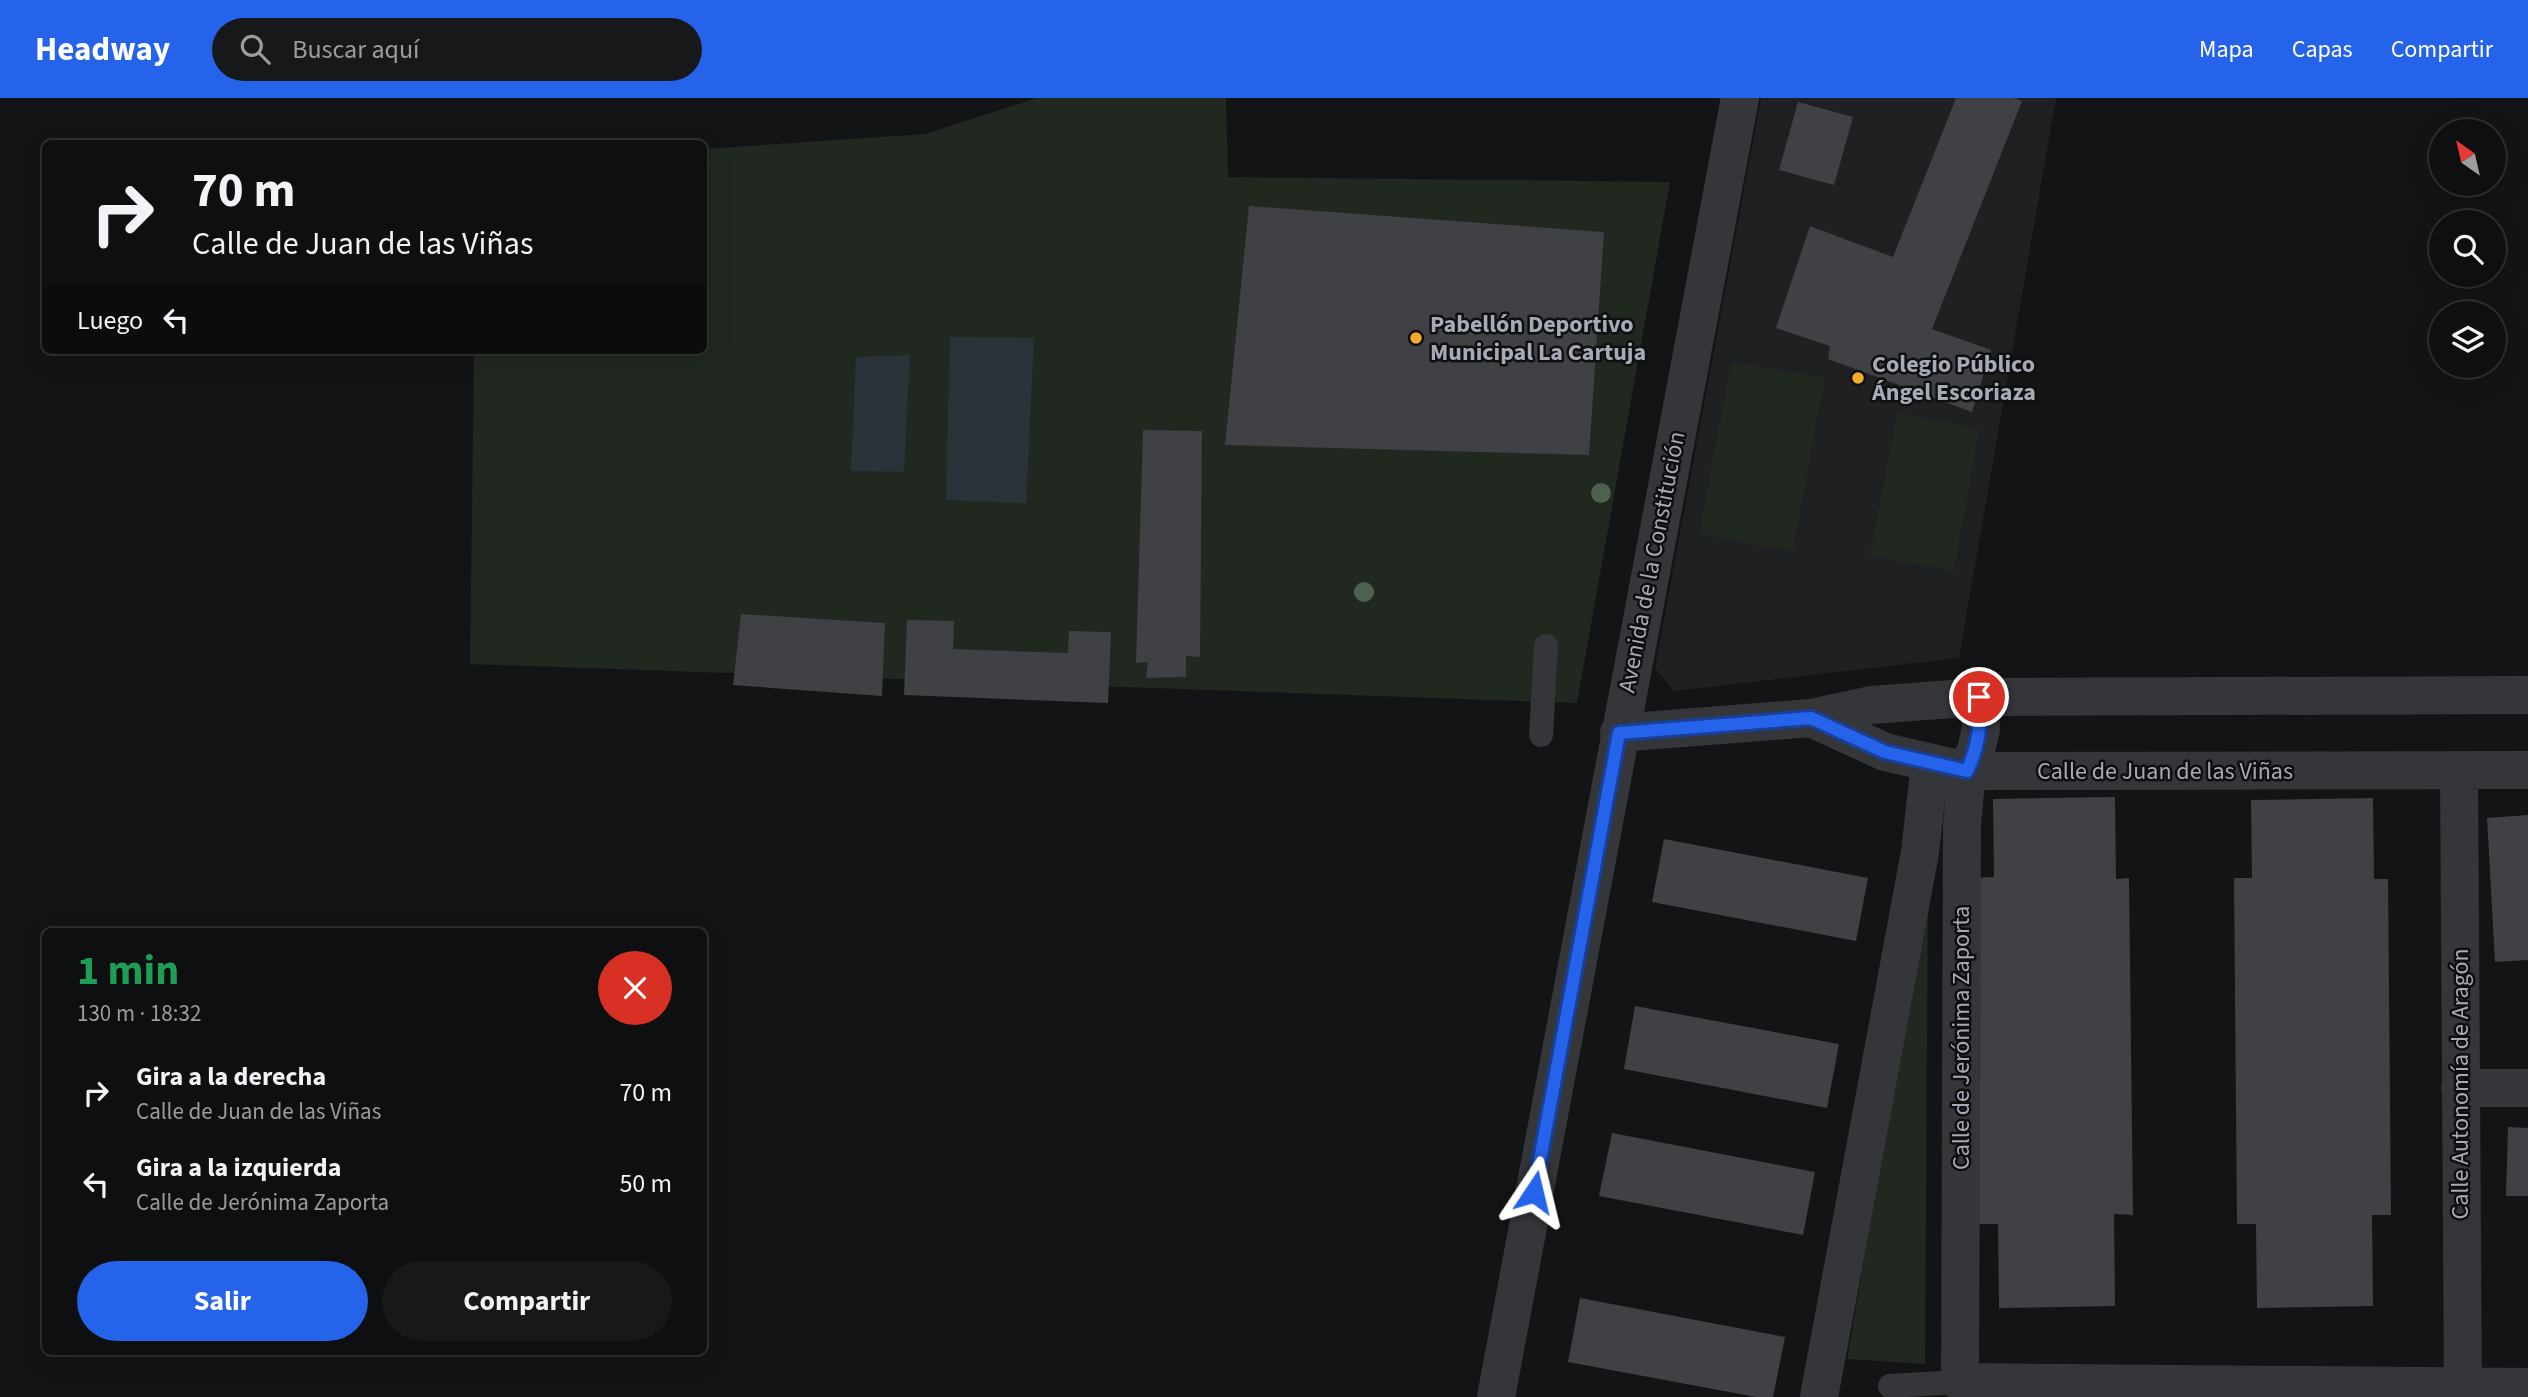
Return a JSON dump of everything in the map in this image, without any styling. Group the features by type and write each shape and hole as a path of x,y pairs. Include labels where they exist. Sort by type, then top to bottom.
{"street":[{"name":"Avenida de la Constitución","path":"1496,1397 1740,98"},
{"name":"Calle de Juan de las Viñas","path":"1619,733 1811,718 1871,705 1979,697 2528,695"},
{"name":"Calle de Jerónima Zaporta","path":"1819,1397 1920,852 1948,768 1976,750 1981,729 1979,697"},
{"name":"Calle de Juan de las Viñas","path":"1811,718 1885,752 1948,768 2528,770"},
{"name":"Calle de Jerónima Zaporta","path":"1948,768 1962,825 1960,1382"},
{"name":"Calle Autonomía de Aragón","path":"2459,771 2463,1391"},
{"path":"2460,1088 2528,1088"},
{"path":"1960,1382 2463,1391 2528,1387"}],"lane":[{"path":"1541,735 1546,646"},
{"path":"1890,1386 1960,1382"}],"shaded area":[{"path":"1037,98 1226,98 1228,177 1670,182 1577,703 470,664 474,354 707,354 707,149 925,134"},
{"name":"Colegio Público Ángel Escoriaza","path":"1761,98 2056,98 1959,658 1674,691 1655,668"},
{"path":"950,337 1034,338 1026,503 946,500"},
{"path":"910,355 904,472 851,471 856,357"},
{"path":"1731,362 1825,378 1793,551 1699,534"},
{"path":"1897,413 1980,429 1954,570 1870,556"},
{"path":"1928,890 1925,1364 1847,1359"}],"building":[{"path":"1956,98 2014,98 2022,101 1932,329 1991,350 1972,412 1828,359 1830,346 1776,328 1810,226 1893,257"},
{"path":"1798,102 1853,117 1834,185 1779,170"},
{"name":"Pabellón Deportivo Municipal La Cartuja","path":"1249,206 1604,232 1589,455 1225,445"},
{"path":"1143,430 1202,431 1200,657 1186,656 1186,677 1146,678 1148,662 1136,663"},
{"path":"741,614 885,623 882,696 733,685"},
{"path":"907,620 954,621 953,649 1068,653 1069,631 1111,632 1108,703 904,695"},
{"path":"2115,797 2116,879 2129,878 2133,1215 2114,1214 2115,1306 1999,1308 1998,1224 1979,1224 1976,878 1994,877 1993,799"},
{"path":"2373,798 2374,879 2388,879 2391,1215 2372,1215 2373,1306 2257,1308 2256,1224 2237,1224 2234,878 2252,878 2251,800"},
{"path":"2528,815 2528,960 2495,962 2487,818"},
{"path":"1664,839 1868,878 1856,941 1652,902"},
{"path":"1635,1006 1839,1044 1827,1108 1624,1069"},
{"path":"2508,1127 2528,1128 2528,1196 2506,1196"},
{"path":"1612,1133 1815,1172 1803,1235 1599,1196"},
{"path":"1580,1298 1785,1337 1773,1397 1756,1397 1568,1362"}],"place":[{"name":"Pabellón Deportivo Municipal La Cartuja","path":"1416,338"},
{"name":"Colegio Público Ángel Escoriaza","path":"1858,378"}],"route":[{"path":"1534,1192 1619,733 1811,718 1885,752 1967,771 1981,729 1979,697"}]}
